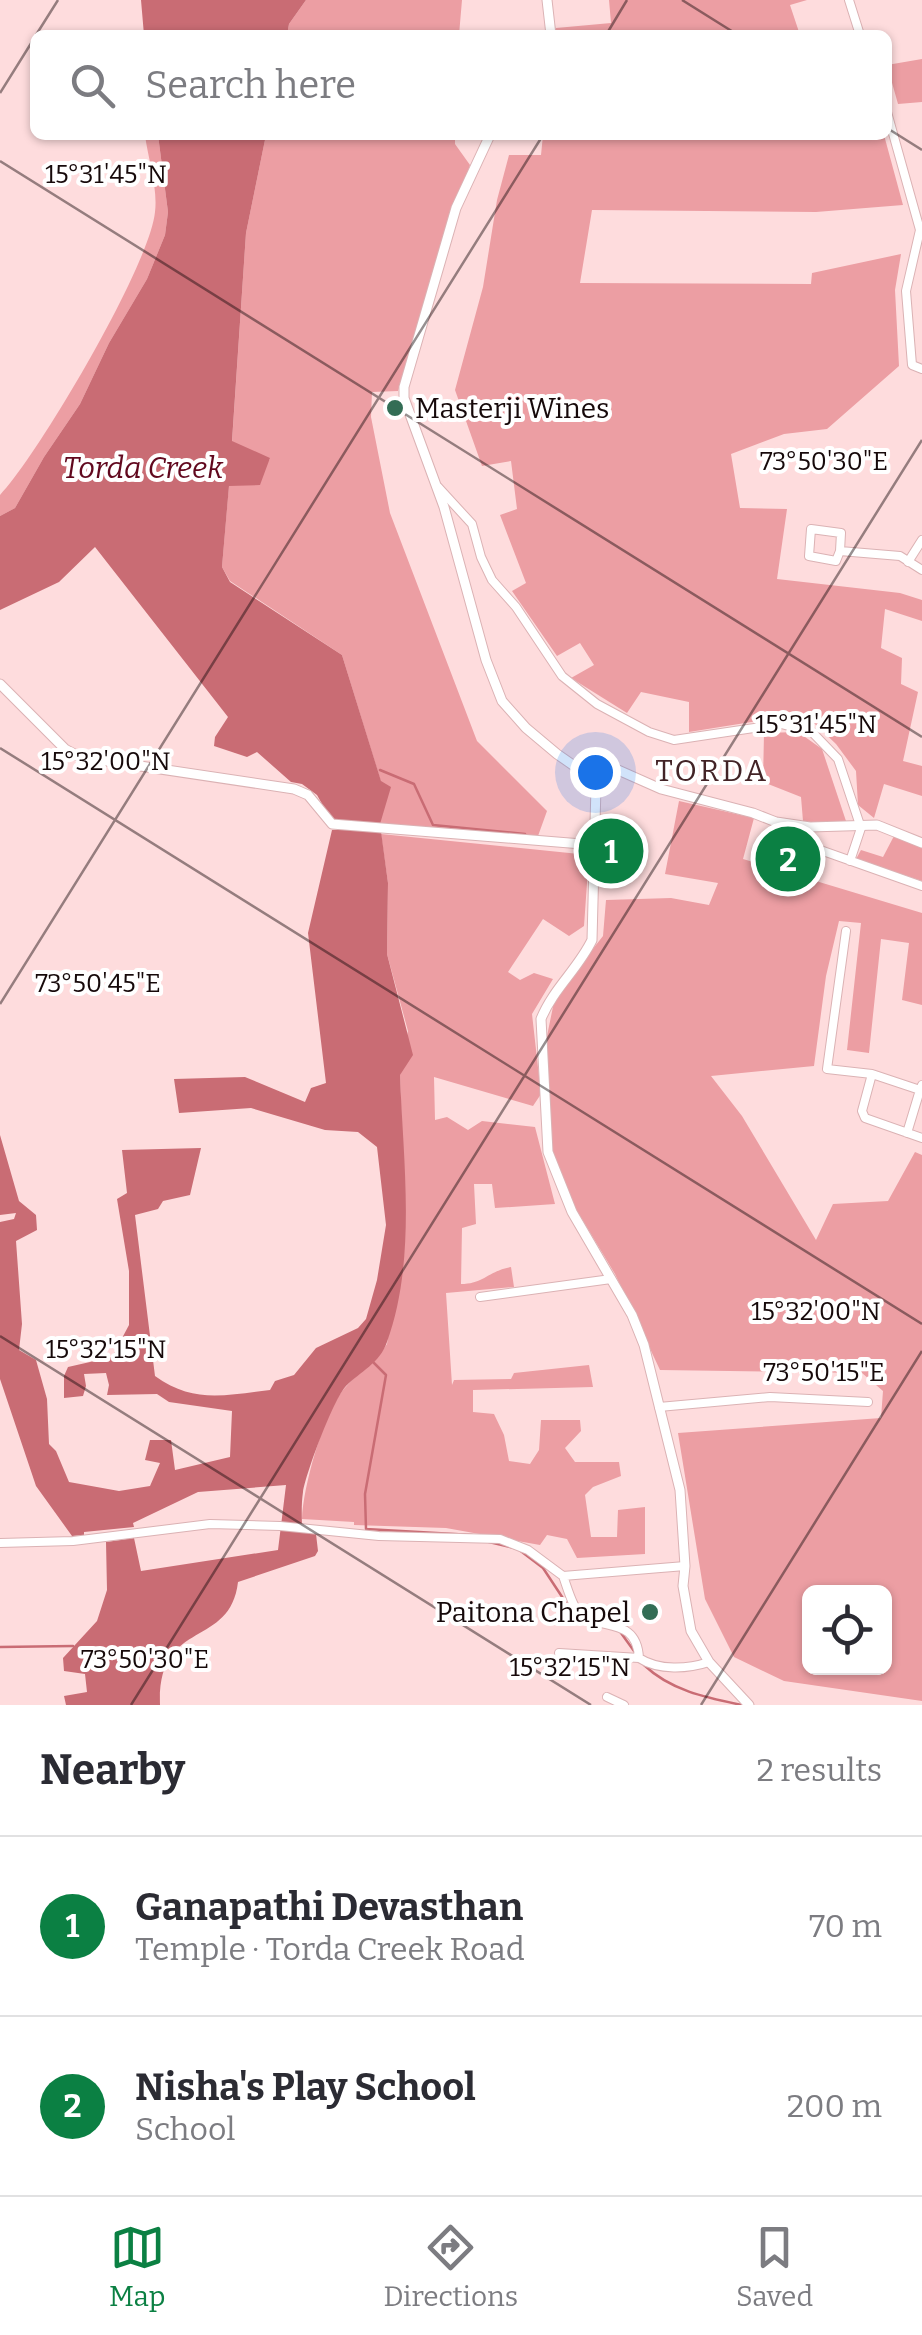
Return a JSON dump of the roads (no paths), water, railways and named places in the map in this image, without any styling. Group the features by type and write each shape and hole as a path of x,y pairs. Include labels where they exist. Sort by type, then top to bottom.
{"street":[{"path":"547,0 550,30"},
{"path":"849,0 858,30"},
{"path":"892,130 920,230 906,291 912,365 922,369"},
{"path":"488,140 456,208 404,398 437,487 486,660 502,701 526,728 580,770 593,772 601,765 608,766 661,790 776,822 810,827 877,825 922,843"},
{"path":"437,487 472,524 480,556 492,580 516,607 562,676 597,704 648,732 674,740 781,724 812,732 838,760 861,828 850,861"},
{"path":"812,528 840,533 840,551 836,561 809,556 812,528"},
{"path":"908,562 922,540"},
{"path":"840,551 900,556 922,570"},
{"path":"0,684 72,754 302,792 328,821 348,826 594,845"},
{"path":"593,772 596,786 592,940 584,956 549,998 541,1019 548,1152 572,1212 632,1314 644,1345 680,1490 683,1586 691,1631 710,1662 749,1705"},
{"path":"776,822 792,840 922,886"},
{"path":"846,931 827,1068 872,1074 921,1087 908,1133"},
{"path":"872,1074 862,1111 865,1118 922,1138"},
{"path":"480,1297 611,1279"},
{"path":"659,1407 770,1398 868,1402"},
{"path":"0,1543 73,1542 210,1524 379,1536 500,1539 528,1550 562,1576 576,1609 585,1618 620,1626 639,1649 639,1658"},
{"path":"562,1576 685,1566"},
{"path":"559,1653 639,1658 650,1665 693,1668 710,1662"},
{"path":"607,1696 624,1705"}],"water":[{"path":"141,0 306,0 288,30 144,30"},
{"name":"Torda Creek","path":"159,140 265,140 246,233 232,441 270,458 260,485 229,486 222,567 230,582 342,655 381,781 391,787 380,824 388,883 387,954 413,1055 400,1075 405,1244 396,1310 387,1342 375,1361 346,1386 334,1406 305,1483 302,1531 316,1534 315,1556 238,1582 232,1603 222,1618 181,1645 170,1658 162,1677 160,1705 66,1705 64,1696 87,1692 85,1674 64,1671 63,1658 97,1621 107,1590 106,1542 134,1538 141,1571 278,1550 286,1485 198,1492 133,1523 134,1527 72,1536 36,1486 0,1379 0,1222 14,1219 16,1213 0,1215 0,1135 19,1201 36,1215 37,1230 16,1241 22,1324 19,1350 36,1360 47,1399 49,1444 69,1482 119,1491 150,1486 160,1463 145,1460 150,1440 171,1440 175,1470 230,1457 232,1411 169,1402 157,1394 107,1395 106,1373 84,1374 83,1396 64,1398 68,1367 112,1357 129,1325 129,1271 117,1199 127,1193 122,1150 201,1148 190,1195 163,1201 158,1209 135,1215 155,1376 183,1391 210,1395 270,1390 275,1381 294,1375 316,1348 358,1328 366,1319 377,1280 386,1225 377,1147 358,1132 325,1130 251,1108 179,1113 174,1079 245,1077 305,1102 311,1088 326,1083 308,933 332,830 350,830 330,818 317,795 302,784 291,782 257,752 247,757 214,746 215,737 228,717 95,547 59,582 0,610 0,516 15,508 80,404 109,343 147,279 165,235 168,212"}],"waterway":[{"path":"380,770 414,784 433,825 525,834"},
{"path":"372,1361 386,1375 365,1494 366,1529 472,1535"},
{"path":"489,1542 518,1549 543,1568 576,1618 582,1619"},
{"path":"621,1633 634,1651"},
{"path":"0,1647 73,1646"},
{"path":"644,1665 678,1687 742,1705"}],"place":[{"name":"Masterji Wines","path":"395,408"},
{"name":"Ganapathi Devasthan","path":"611,851"},
{"name":"Nisha's Play School","path":"788,859"},
{"name":"Paitona Chapel","path":"650,1612"}],"district":[{"name":"TORDA","path":"712,771"}]}
